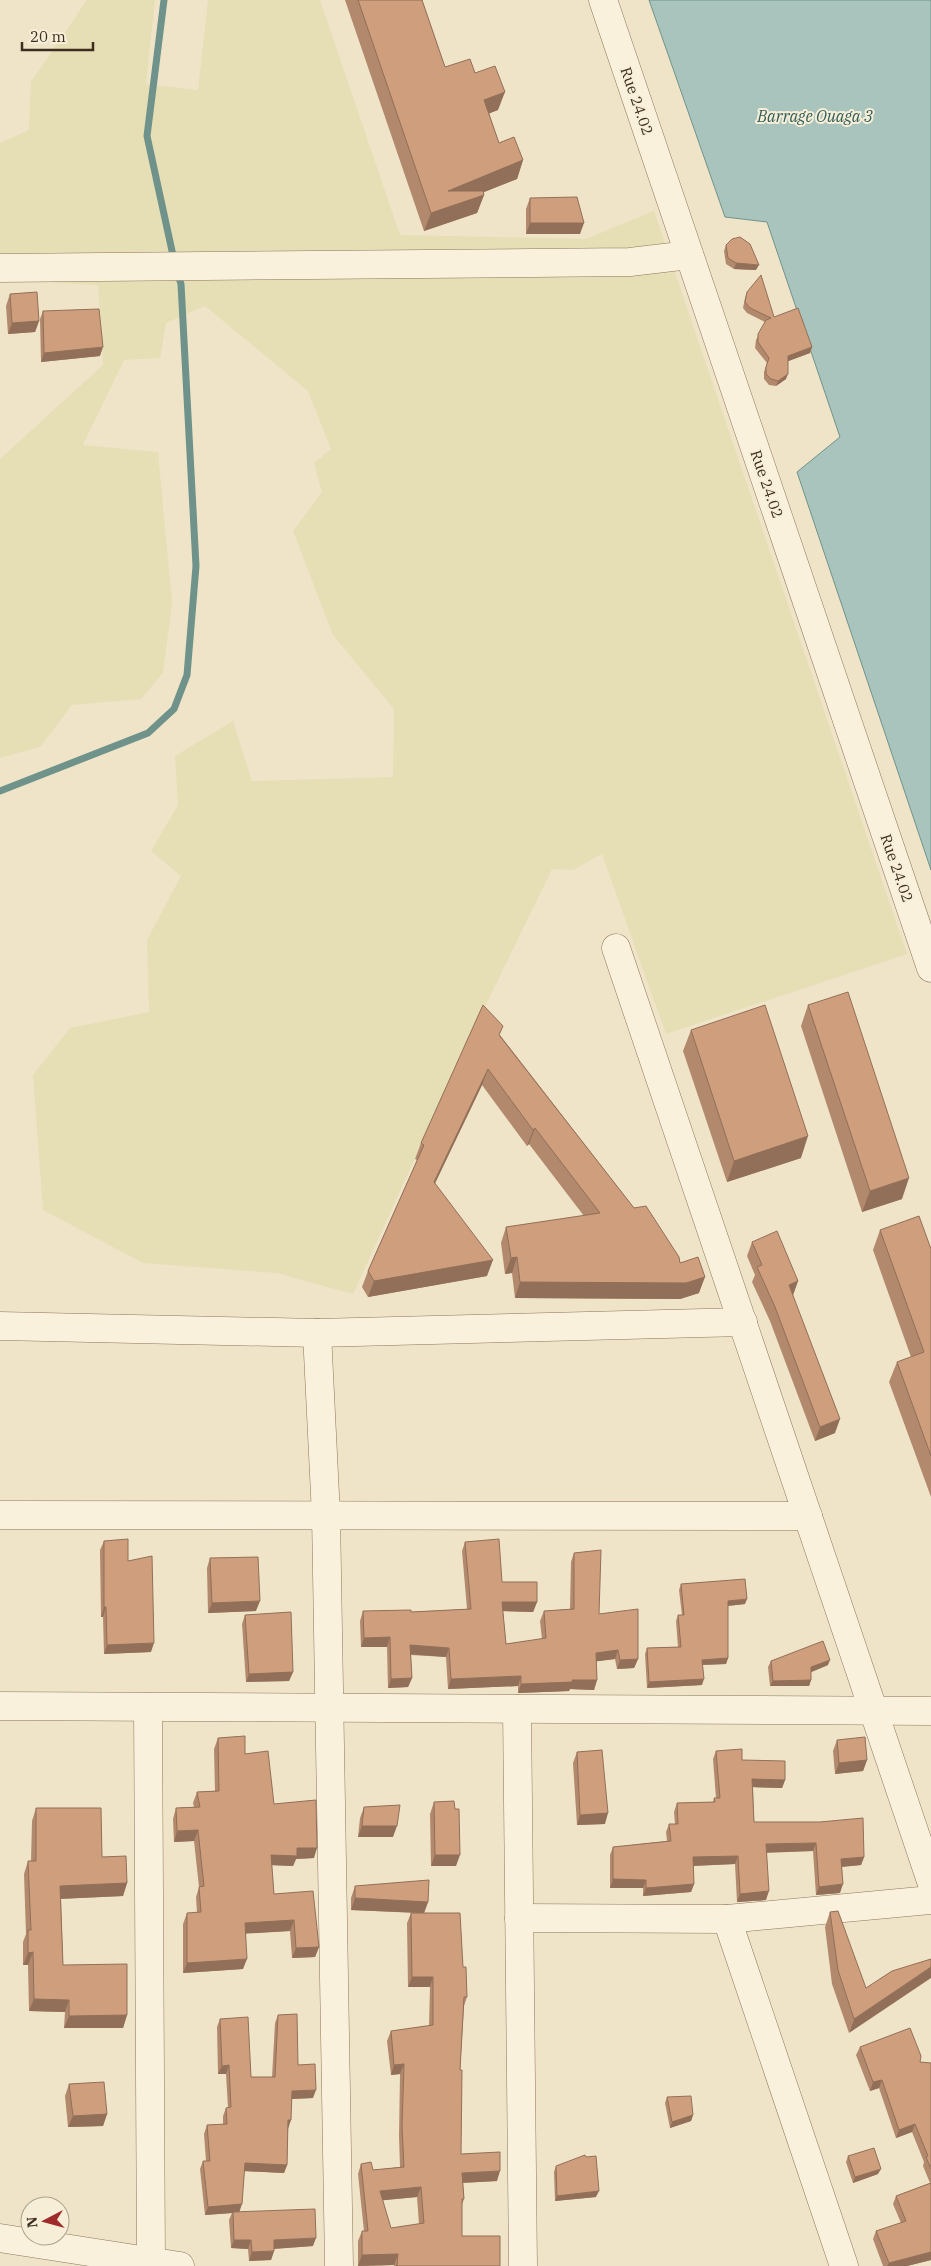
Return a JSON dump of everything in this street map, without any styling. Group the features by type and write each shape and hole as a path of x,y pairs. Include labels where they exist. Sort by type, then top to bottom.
{"street":[{"name":"Rue 24.02","path":"603,0 931,968"},
{"path":"0,268 630,262 689,255"},
{"path":"616,948 931,1881"},
{"path":"0,1326 318,1333 743,1322"},
{"path":"318,1333 326,1515 339,2266"},
{"path":"0,1515 808,1516"},
{"path":"0,1706 931,1711"},
{"path":"148,1707 151,2262"},
{"path":"517,1709 522,2266"},
{"path":"519,1918 727,1919 931,1900"},
{"path":"727,1919 844,2266"},
{"path":"0,2238 180,2266"}],"shaded area":[{"path":"87,0 155,0 146,84 198,90 208,0 320,0 400,235 586,239 654,211 907,954 666,1034 602,854 573,870 552,869 478,1021 353,1294 277,1273 143,1263 43,1210 33,1075 70,1028 149,1012 147,940 181,876 151,851 178,805 175,756 233,721 252,781 393,777 394,709 333,635 293,531 322,492 314,463 331,449 308,391 205,306 166,323 160,358 124,360 83,445 158,452 172,603 163,673 141,699 72,705 40,747 0,758 0,459 103,365 98,285 0,280 0,143 29,130 31,82"}],"water":[{"name":"Barrage Ouaga 3","path":"649,0 931,0 931,870 797,472 840,437 767,222 725,217"}],"building":[{"path":"358,0 422,0 445,67 470,59 475,73 495,66 505,92 484,100 499,143 514,137 523,160 448,191 483,191 484,195 431,213"},
{"path":"577,197 584,223 530,223 530,198"},
{"path":"740,237 750,244 759,265 736,263 728,258 726,245 732,239"},
{"path":"761,275 774,317 798,308 812,347 788,356 788,374 778,381 771,379 766,374 769,358 758,342 758,334 766,320 771,318 750,308 745,302 747,292"},
{"path":"37,292 39,321 12,323 10,294"},
{"path":"99,309 103,347 44,353 43,311"},
{"path":"848,992 909,1178 870,1191 808,1005"},
{"path":"483,1005 503,1026 499,1035 634,1208 646,1206 679,1257 680,1263 698,1257 705,1277 686,1283 520,1282 517,1257 511,1258 506,1227 600,1213 535,1128 533,1130 488,1069 434,1182 493,1260 374,1281 368,1271 424,1145 421,1143"},
{"path":"765,1005 808,1136 734,1161 691,1030"},
{"path":"919,1216 931,1249 931,1456 897,1362 924,1352 880,1230"},
{"path":"777,1231 798,1281 789,1285 840,1419 820,1427 775,1307 757,1267 762,1265 752,1242"},
{"path":"128,1539 128,1561 152,1556 154,1643 107,1645 106,1607 104,1607 104,1541"},
{"path":"499,1539 502,1582 537,1582 537,1602 502,1602 506,1644 546,1638 544,1611 574,1609 574,1553 601,1550 599,1614 638,1609 638,1659 620,1660 618,1650 596,1653 597,1680 521,1684 521,1676 451,1679 449,1648 410,1645 412,1678 391,1679 390,1637 364,1638 363,1611 411,1610 411,1612 471,1609 465,1542"},
{"path":"258,1557 260,1601 212,1603 210,1558"},
{"path":"745,1579 747,1599 728,1601 728,1658 702,1660 704,1679 649,1682 647,1648 681,1647 678,1615 684,1615 681,1584"},
{"path":"291,1612 293,1672 249,1674 245,1615"},
{"path":"823,1641 830,1660 811,1667 811,1680 773,1681 771,1661"},
{"path":"245,1736 245,1754 268,1751 274,1804 316,1800 317,1848 297,1848 297,1856 271,1855 274,1894 313,1891 319,1947 296,1948 294,1920 245,1923 247,1959 187,1963 187,1913 201,1912 199,1887 204,1886 198,1830 177,1831 176,1808 200,1807 197,1792 219,1791 218,1738"},
{"path":"865,1737 867,1760 839,1763 837,1740"},
{"path":"742,1749 742,1760 785,1761 785,1780 752,1779 754,1822 820,1822 863,1818 864,1857 841,1859 843,1884 819,1887 816,1843 766,1844 769,1891 740,1894 738,1856 693,1857 694,1884 646,1888 646,1880 613,1879 613,1847 671,1841 669,1824 678,1824 677,1803 715,1802 714,1798 720,1798 716,1751"},
{"path":"602,1750 608,1813 580,1815 577,1752"},
{"path":"454,1801 455,1809 459,1809 460,1855 435,1855 434,1802"},
{"path":"400,1805 397,1826 362,1826 364,1807"},
{"path":"36,1808 101,1808 102,1857 126,1856 127,1883 60,1886 63,1965 127,1964 127,2015 69,2016 69,2000 34,1999 33,1952 28,1953 28,1930 31,1930 28,1861 36,1861"},
{"path":"429,1880 428,1902 355,1898 355,1886"},
{"path":"838,1911 866,1988 892,1971 931,1959 931,1967 854,2019 838,1970 830,1912"},
{"path":"411,1913 460,1913 467,1997 464,1997 460,2070 462,2070 461,2154 500,2152 500,2171 462,2173 464,2199 462,2199 462,2236 500,2236 500,2266 397,2266 398,2254 362,2255 362,2231 368,2231 361,2164 371,2162 373,2170 404,2167 402,2126 404,2064 394,2065 391,2031 433,2025 433,1977 412,1977","holes":["421,2187 424,2223 391,2228 380,2191"]},
{"path":"297,2014 298,2065 315,2064 316,2090 292,2091 291,2120 288,2120 287,2165 245,2163 242,2204 208,2207 203,2161 210,2161 207,2125 227,2124 226,2108 231,2107 229,2065 222,2066 220,2019 248,2017 251,2077 275,2077 278,2015"},
{"path":"910,2028 921,2056 920,2062 931,2063 931,2169 926,2157 928,2156 915,2124 899,2130 882,2080 873,2082 860,2047"},
{"path":"104,2082 107,2114 73,2116 69,2084"},
{"path":"691,2096 693,2115 672,2122 667,2097"},
{"path":"874,2148 881,2169 855,2177 848,2156"},
{"path":"585,2155 586,2157 596,2156 599,2191 557,2196 556,2166"},
{"path":"931,2183 931,2252 889,2263 876,2231 906,2221 896,2196"},
{"path":"315,2209 316,2238 274,2240 274,2251 252,2252 251,2240 234,2240 233,2212"}],"waterway":[{"path":"164,0 147,136 174,260"},
{"path":"0,791 148,733 174,709 187,675 196,566 181,284 177,272"}]}
